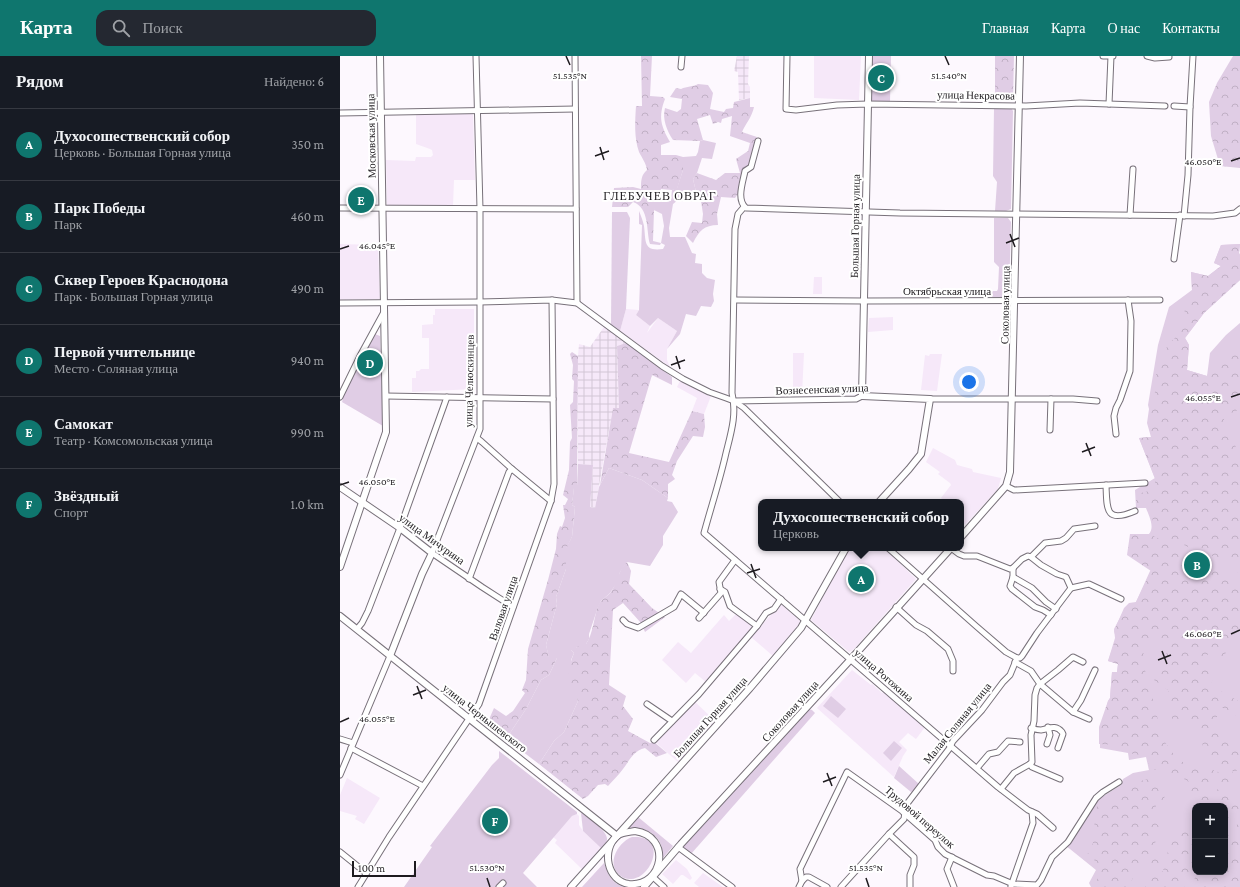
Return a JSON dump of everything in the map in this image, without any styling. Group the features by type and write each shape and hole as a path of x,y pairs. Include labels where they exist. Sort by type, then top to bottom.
{"main road":[{"name":"Московская улица","path":"340,567 386,432 380,56"},
{"name":"Большая Горная улица","path":"862,396 869,56"},
{"name":"Соколовая улица","path":"964,533 1006,486 1011,467 1020,56"},
{"name":"Вознесенская улица","path":"862,396 930,399"},
{"path":"882,499 921,454 930,399"},
{"name":"улица Мичурина","path":"340,487 400,528 432,553"},
{"name":"Большая Горная улица","path":"570,887 750,688 806,622 844,551"},
{"name":"Соколовая улица","path":"644,887 678,847 948,551"},
{"name":"улица Челюскинцев","path":"390,656 422,574 432,553"},
{"name":"улица Чернышевского","path":"340,616 616,835"},
{"path":"635,831 644,833 654,840 658,848 659,858 658,865 653,876 641,883 632,884 627,884 616,878 610,870 608,858 616,835 635,831"}],"street":[{"name":"улица Челюскинцев","path":"432,553 480,429 480,209 476,56"},
{"path":"340,304 552,300 576,303 575,56"},
{"path":"681,67 682,56"},
{"name":"улица Некрасова","path":"787,56 786,108 796,110 837,105 868,104 1019,105 1080,103 1165,106"},
{"path":"1103,56 1112,56 1109,104"},
{"path":"1147,56 1155,58 1169,57"},
{"path":"1174,259 1182,216 1189,161 1193,56"},
{"path":"1174,106 1190,107"},
{"path":"340,113 575,109"},
{"path":"745,208 740,198 744,176 745,171 751,167 758,140"},
{"path":"1130,215 1134,169"},
{"path":"340,208 576,209"},
{"path":"837,499 744,408 734,401 732,392 735,300 735,229 738,214 745,208 866,213 1182,216 1218,215 1235,213 1240,210"},
{"name":"Валовая улица","path":"358,887 423,786 479,704 551,501 554,484 552,300"},
{"name":"Октябрьская улица","path":"735,300 864,302 1160,300"},
{"path":"1116,434 1114,416 1130,371 1131,321 1128,300"},
{"name":"Вознесенская улица","path":"576,303 662,366 683,379 709,392 734,401 856,398 862,396"},
{"path":"340,397 384,312"},
{"path":"386,396 553,398"},
{"path":"357,629 368,611 400,528 447,397"},
{"name":"Вознесенская улица","path":"930,399 1073,399 1097,401"},
{"path":"1050,430 1051,399"},
{"name":"улица Рогожина","path":"734,401 734,424 718,490 704,534 1001,789 1032,812 1037,814 1053,828"},
{"path":"477,438 551,501"},
{"path":"469,579 509,472 512,469"},
{"path":"1006,486 1014,490 1145,483"},
{"path":"1106,486 1107,507 1109,512 1116,516 1127,515 1135,511"},
{"path":"1031,557 1045,543 1061,541 1074,529 1095,526"},
{"path":"891,551 1006,652 1030,671 1040,684 1073,712 1089,719"},
{"path":"954,551 964,556 977,556 1010,569 1013,568"},
{"name":"улица Мичурина","path":"432,553 513,607"},
{"path":"1051,615 1035,607 1010,586 1013,577 1013,568 1024,557 1031,557 1057,574 1065,576 1071,588 1089,584 1121,599"},
{"path":"699,618 721,593 719,582 735,560"},
{"path":"1013,577 1032,588 1046,602 1056,609"},
{"name":"Малая Соляная улица","path":"841,887 889,834 902,822 905,815 906,805 951,746 953,741 982,710 1010,675 1016,660 1022,656 1037,633 1071,588"},
{"path":"720,589 725,592 730,606 757,626"},
{"path":"623,620 638,628 674,607 681,594 704,613"},
{"path":"654,740 699,694 757,626 766,613 774,608 781,599"},
{"path":"896,607 916,625 927,631 948,649 953,661 953,671"},
{"name":"улица Челюскинцев","path":"340,775 390,656"},
{"path":"1001,789 1014,773 1032,762 1031,728 1034,721 1035,695 1040,684 1073,656 1083,662"},
{"path":"1073,712 1082,700 1095,670"},
{"path":"647,704 672,721"},
{"path":"1031,728 1040,730 1048,727 1060,729 1063,734 1058,748"},
{"path":"1047,744 1050,735 1048,727"},
{"path":"340,739 423,786"},
{"path":"977,768 989,754 998,752 1008,741 1020,742"},
{"path":"1030,764 1032,767 1060,779"},
{"name":"Трудовой переулок","path":"802,881 800,869 847,772 905,815 935,840 941,850 952,857 987,875 994,876 1011,885 1034,886 1039,883 1052,857 1068,842 1096,798 1119,782"},
{"path":"1011,885 1033,823 1032,812"},
{"path":"889,834 914,857 914,865 910,875 910,887"},
{"path":"678,847 732,887"},
{"path":"340,852 366,873"},
{"path":"952,857 947,870 954,887"},
{"path":"653,876 664,887"},
{"path":"799,887 806,877 809,877 827,887"}],"shaded area":[{"path":"737,56 749,56 748,84 750,87 750,98 739,100 738,72 734,71"},
{"path":"814,56 861,56 859,100 814,98"},
{"path":"471,113 473,115 475,180 454,180 453,206 388,205 386,160 415,161 416,157 431,157 433,155 432,150 416,144 416,114"},
{"path":"340,244 378,245 380,299 340,300"},
{"path":"814,277 822,277 822,294 813,294"},
{"path":"435,309 474,309 474,389 412,392 412,378 416,378 416,371 421,369 429,369 429,338 422,338 422,325 433,324"},
{"path":"626,309 639,310 636,315 650,326 647,333 658,318 677,331 667,349 667,360 670,367 620,331"},
{"path":"893,317 893,330 868,332 869,318"},
{"path":"604,327 626,343 617,346 619,408 613,408 595,508 590,507 593,465 578,464 578,356 579,344 590,347"},
{"path":"793,353 804,353 802,395 793,395"},
{"path":"930,354 942,354 937,391 921,390 925,355 929,356"},
{"path":"680,381 711,396 704,414 692,411 697,398 677,387"},
{"path":"933,448 955,460 957,465 972,469 973,472 1001,478 998,489 965,525 964,499 942,499 941,498 951,485 938,474 940,472 926,462"},
{"path":"847,551 887,551 916,579 854,649 849,652 811,620"},
{"path":"780,605 782,605 800,621 800,624 773,656 751,637"},
{"path":"737,613 754,628 706,682 695,673 686,683 662,660 678,642 691,653 724,615 729,621"},
{"path":"852,670 882,693 884,692 925,727 916,739 908,733 899,742 907,750 894,777 817,708"},
{"path":"692,699 715,721 678,762 654,741"},
{"path":"347,778 380,798 364,824 355,819 357,816 340,811 340,795"},
{"path":"577,814 579,816 579,825 583,831 602,849 583,870 555,843 557,840 553,837 572,816"},
{"path":"676,860 687,869 692,878 690,880 681,875 673,884 662,874"},
{"path":"703,873 723,887 699,887 694,883"}],"green space":[{"path":"641,56 652,56 650,96 663,97 665,99 661,116 664,131 670,142 661,145 661,155 676,155 683,157 683,170 677,189 661,189 654,211 653,241 661,243 660,245 650,244 645,214 638,205 633,202 628,207 612,207 614,188 633,187 641,189 642,176 647,170 637,147 635,129 636,106 642,106"},
{"path":"872,56 891,56 890,102 874,102 871,100"},
{"path":"995,56 1014,56 1012,101 995,101"},
{"path":"1233,56 1240,56 1240,168 1220,166 1211,136 1209,102 1217,83"},
{"path":"698,84 708,85 713,93 710,109 724,112 726,109 733,108 734,102 750,98 750,107 754,107 742,132 757,137 747,177 740,191 735,198 721,197 717,214 718,225 709,226 702,230 697,235 693,243 686,236 692,222 702,223 703,214 701,201 694,200 696,192 693,179 697,173 716,180 725,173 740,173 736,159 748,151 750,143 730,136 732,116 722,119 721,123 718,122 713,124 710,115 697,119 703,140 673,140 666,125 664,116 665,108 677,112 681,109 682,99 670,97 676,88 681,89"},
{"path":"994,108 1011,108 1013,111 1011,209 1006,211 995,211 997,182 993,176"},
{"path":"703,140 716,143 712,159 702,158 697,173 693,179 696,192 694,200 678,200 673,204 669,228 670,237 685,237 692,253 696,254 695,263 702,264 702,273 707,278 715,280 713,294 714,301 711,307 701,306 696,316 686,314 680,334 667,349 677,331 658,318 650,326 636,315 639,310 642,225 639,224 639,211 644,224 647,244 652,249 663,249 665,245 661,243 664,226 662,214 654,210 656,192 658,200 671,201 672,190 677,188 683,170 683,157 696,156 700,141"},
{"path":"612,212 627,212 630,218 626,309 620,331 611,324"},
{"path":"994,218 1008,218 1011,222 1009,295 1006,297 992,297 992,292 997,291 998,289 999,267 994,262"},
{"path":"1240,244 1240,280 1204,313 1185,338 1189,345 1187,370 1207,376 1210,353 1226,335 1240,323 1240,887 1091,887 1089,883 1096,870 1067,847 1099,799 1121,785 1123,779 1133,773 1149,770 1146,757 1129,760 1128,753 1100,748 1100,732 1110,698 1112,672 1117,672 1118,664 1108,661 1115,638 1114,629 1123,612 1136,602 1155,560 1149,534 1151,531 1150,518 1146,508 1136,508 1135,490 1155,478 1139,438 1151,437 1147,423 1149,409 1148,405 1158,345 1169,307 1192,290 1191,272 1208,276 1221,266 1214,263 1221,245"},
{"path":"1240,244 1240,280 1204,313 1185,338 1189,345 1187,370 1207,376 1227,353 1240,342 1240,402 1236,412 1225,414 1223,424 1240,454 1240,575 1228,561 1194,550 1172,539 1163,538 1156,535 1151,513 1148,507 1138,508 1136,501 1137,494 1149,491 1151,486 1155,484 1155,479 1139,438 1151,437 1150,417 1156,387 1156,375 1168,344 1175,338 1186,319 1184,308 1191,299 1191,272 1208,276 1221,266 1214,263 1221,245"},
{"path":"375,334 380,336 383,426 342,402 342,396"},
{"path":"626,343 672,377 672,385 652,375 629,453 669,462 692,411 704,414 705,427 703,437 693,436 677,461 672,475 675,479 668,484 668,498 642,480 609,468 600,485 613,408 619,408 617,346"},
{"path":"572,352 578,356 577,487 574,488 572,505 575,507 572,537 566,549 566,569 556,597 557,604 546,645 549,657 557,658 549,675 541,680 526,709 506,739 487,724 494,708 506,716 513,711 525,693 522,690 526,680 528,649 556,549 557,534 560,526 562,527 565,518 563,505 565,505 568,499 563,495 569,470 570,442 572,438 570,405 573,402 574,381 572,379 573,365 570,354"},
{"path":"578,464 593,465 590,507 595,508 599,487 609,468 642,480 668,498 667,501 672,502 678,512 663,536 663,545 650,566 627,562 620,572 618,581 610,593 601,601 598,607 589,634 589,639 586,644 571,650 574,653 571,660 578,701 564,732 554,741 539,764 506,739 526,709 541,680 549,675 557,658 549,658 546,645 557,604 556,597 566,569 566,548 572,537 575,507 572,505 574,487 577,486"},
{"path":"1130,534 1149,534 1219,567 1234,588 1240,589 1240,638 1235,638 1222,659 1217,653 1209,653 1204,659 1207,668 1210,671 1216,672 1210,685 1240,702 1240,711 1237,716 1221,707 1213,726 1213,731 1228,737 1240,749 1240,762 1236,772 1240,775 1240,784 1219,782 1216,776 1219,769 1230,778 1233,771 1218,764 1209,757 1203,748 1200,731 1194,721 1174,721 1170,716 1168,690 1154,680 1153,672 1167,666 1166,644 1157,642 1152,638 1143,648 1145,670 1157,715 1160,735 1177,759 1202,772 1214,769 1212,785 1202,788 1209,798 1218,789 1230,787 1232,795 1240,793 1240,808 1228,819 1228,803 1196,803 1197,800 1194,796 1183,795 1188,781 1165,770 1149,770 1148,756 1133,754 1119,745 1099,744 1099,727 1110,698 1112,672 1117,672 1118,664 1108,661 1116,638 1114,631 1124,608 1129,603 1136,602 1151,571 1127,555"},
{"path":"627,562 631,571 629,584 652,608 665,617 645,632 641,623 623,603 613,610 609,685 626,696 623,706 633,719 628,731 650,743 654,742 667,753 656,757 645,748 637,751 608,786 605,784 598,785 588,796 583,799 539,764 554,741 564,732 578,701 576,694 569,688 569,670 574,653 570,649 572,647 576,648 582,643 586,644 592,630 598,606 611,592 621,570"},
{"path":"831,696 846,709 838,718 823,706"},
{"path":"809,709 815,713 691,854 684,848 684,846"},
{"path":"894,741 902,748 891,761 883,753"},
{"path":"499,751 577,812 577,814 572,816 523,873 537,887 404,887 432,847 430,846 499,758"},
{"path":"899,766 919,784 915,790 911,792 894,778"},
{"path":"1156,777 1157,785 1165,792 1164,801 1156,805 1154,822 1164,830 1158,835 1150,857 1160,860 1158,865 1138,866 1129,887 1094,887 1103,866 1095,862 1093,856 1089,857 1087,855 1093,843 1095,829 1093,812 1098,805 1106,807 1124,791 1129,784"},
{"path":"581,813 597,825 606,836 607,840 602,849 583,831"},
{"path":"638,817 673,846 663,858 661,844 654,835 643,829 629,828"},
{"path":"1240,822 1240,887 1190,887 1196,875 1228,875 1228,832"},
{"path":"1184,825 1192,831 1192,872 1184,887 1145,887 1148,880 1163,871 1172,835"},
{"path":"632,837 644,838 651,843 654,851 648,868 641,875 633,879 624,878 618,874 614,862 614,856 617,850 626,840"},
{"path":"604,863 613,880 624,887 582,887"}],"place":[{"name":"Сквер Героев Краснодона","path":"881,78"},
{"name":"Самокат","path":"361,200"},
{"name":"Первой учительнице","path":"370,363"},
{"name":"Парк Победы","path":"1197,565"},
{"name":"Духосошественский собор","path":"861,579"},
{"name":"Звёздный","path":"495,821"}],"district":[{"name":"ГЛЕБУЧЕВ ОВРАГ","path":"660,196"}]}
